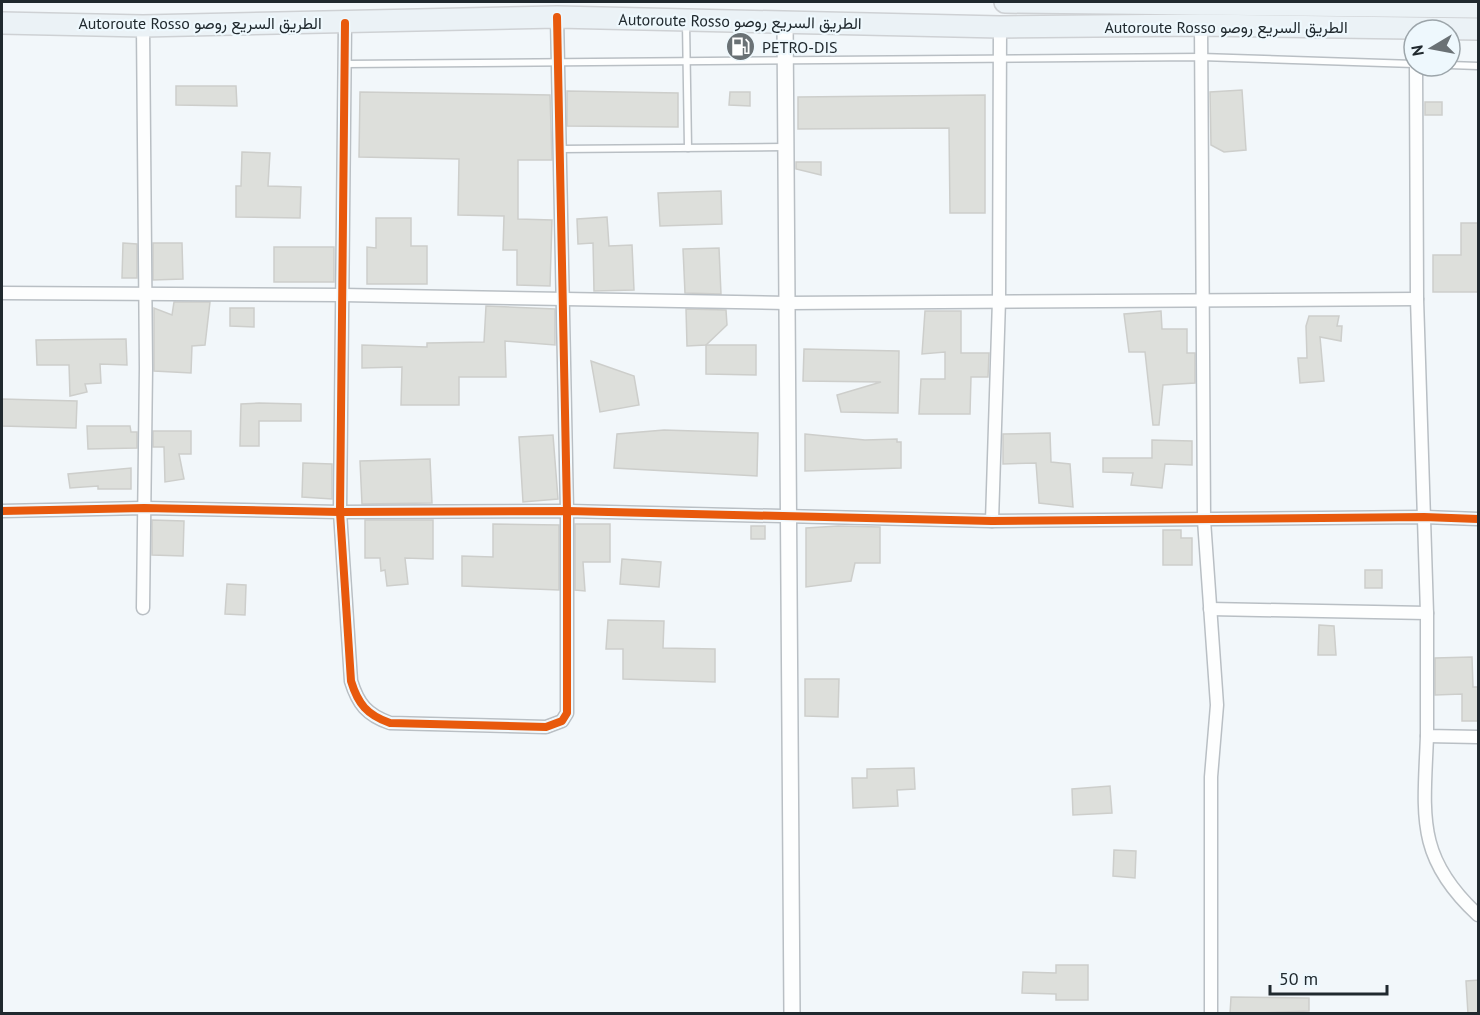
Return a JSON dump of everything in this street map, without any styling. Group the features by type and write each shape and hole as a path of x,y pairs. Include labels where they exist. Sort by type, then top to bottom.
{"highway":[{"name":"Autoroute Rosso الطريق السريع روصو","path":"1005,2 1334,3 1478,7"},
{"name":"Autoroute Rosso الطريق السريع روصو","path":"2,23 143,26 557,17 1000,27 1201,25 1402,29"},
{"name":"Autoroute Rosso الطريق السريع روصو","path":"1462,29 1479,29"}],"street":[{"path":"1478,2 1478,7"},
{"path":"345,22 340,512 351,681 358,702 374,718 390,723 546,727 562,721 567,713 567,511 557,17"},
{"path":"785,21 792,1014"},
{"path":"1201,25 1204,520 1217,705 1211,777 1211,1014"},
{"path":"143,26 145,296 143,608"},
{"path":"992,521 999,300 1000,27"},
{"path":"1415,78 1417,299 1427,613 1424,818 1426,835 1433,856 1455,893 1479,915"},
{"path":"2,293 145,296 342,295 787,303 1417,299"},
{"path":"2,511 144,508 340,512 567,511 992,521 1425,517 1479,519"},
{"path":"1210,609 1427,613"},
{"path":"1426,736 1479,737"}],"lane":[{"path":"686,19 688,148"},
{"path":"345,64 785,59 1000,61 1201,57 1402,65"},
{"path":"1462,65 1479,66"},
{"path":"560,149 786,147"}],"building":[{"path":"176,86 236,86 237,106 176,105"},
{"path":"1242,90 1246,150 1224,152 1211,145 1210,92"},
{"path":"567,91 678,93 678,127 567,126"},
{"path":"360,92 550,95 552,160 518,160 518,219 552,220 550,286 517,285 517,250 503,250 504,216 458,215 459,159 359,157"},
{"path":"730,92 750,92 750,106 729,105"},
{"path":"985,95 985,213 950,213 949,128 798,129 798,97"},
{"path":"1425,102 1442,102 1442,115 1425,115"},
{"path":"242,152 270,153 268,186 301,187 300,218 236,217 236,186 241,186"},
{"path":"796,162 821,162 821,175 796,169"},
{"path":"721,191 722,224 660,226 658,193"},
{"path":"607,217 609,246 632,245 634,290 594,291 593,243 578,244 577,219"},
{"path":"376,218 411,218 411,246 427,246 427,284 367,284 367,247 376,248"},
{"path":"1461,223 1479,223 1479,292 1433,292 1433,255 1461,255"},
{"path":"123,243 137,244 137,278 122,278"},
{"path":"153,243 182,243 183,279 153,280"},
{"path":"274,247 334,247 334,282 274,282"},
{"path":"719,248 721,294 685,293 683,249"},
{"path":"174,302 210,302 205,345 192,346 191,373 154,371 154,308 172,315"},
{"path":"486,306 555,309 555,345 505,341 506,377 459,377 459,405 401,405 402,367 362,368 362,345 427,347 427,343 484,342"},
{"path":"230,308 254,308 254,327 230,326"},
{"path":"686,309 726,310 727,325 706,345 687,346"},
{"path":"925,311 961,311 961,353 989,353 988,377 971,377 970,414 919,414 921,379 945,379 945,352 922,354"},
{"path":"1161,311 1162,329 1187,329 1187,353 1195,353 1195,383 1163,385 1159,425 1153,425 1145,352 1129,352 1124,314"},
{"path":"1309,316 1339,316 1337,326 1342,326 1341,341 1320,337 1324,381 1300,383 1298,358 1307,358 1306,326"},
{"path":"126,339 127,365 100,364 101,383 85,384 87,392 70,396 69,365 37,365 36,340"},
{"path":"706,345 756,345 756,375 706,374"},
{"path":"804,349 899,351 898,413 841,412 837,395 881,382 803,381"},
{"path":"591,361 634,376 639,405 600,412"},
{"path":"2,399 77,401 76,428 2,426"},
{"path":"241,404 301,404 301,421 259,421 259,446 240,446"},
{"path":"87,426 130,426 131,432 137,432 137,448 88,449"},
{"path":"664,430 758,433 757,476 614,468 617,434"},
{"path":"153,431 191,431 191,454 179,454 184,479 165,482 164,447 153,447"},
{"path":"1050,433 1051,462 1070,464 1073,507 1039,503 1036,463 1003,464 1003,434"},
{"path":"805,434 865,440 897,439 897,442 901,442 901,468 805,471"},
{"path":"553,435 558,499 523,502 519,437"},
{"path":"1152,440 1192,441 1192,465 1165,464 1162,488 1131,485 1133,473 1103,472 1103,458 1152,458"},
{"path":"430,459 432,503 362,504 360,461"},
{"path":"303,463 332,464 332,499 302,497"},
{"path":"131,468 131,489 98,489 98,486 70,488 68,474"},
{"path":"152,520 184,521 183,556 152,555"},
{"path":"365,520 433,520 433,559 405,558 408,584 387,586 385,570 381,571 380,558 365,558"},
{"path":"493,524 559,525 559,590 462,586 462,556 493,557"},
{"path":"575,524 610,524 610,562 583,562 585,591 575,590"},
{"path":"751,526 765,526 765,539 751,539"},
{"path":"880,527 880,563 855,563 851,581 806,587 806,528"},
{"path":"1163,530 1181,530 1181,538 1192,538 1192,565 1163,565"},
{"path":"622,559 661,562 659,587 620,584"},
{"path":"1365,570 1382,570 1382,588 1365,588"},
{"path":"227,584 246,585 245,615 225,614"},
{"path":"608,620 664,621 663,648 715,649 715,682 623,679 623,649 606,649"},
{"path":"1319,625 1334,626 1336,655 1318,655"},
{"path":"1472,657 1473,687 1479,687 1479,721 1462,721 1462,694 1435,695 1435,658"},
{"path":"805,679 839,679 838,717 805,716"},
{"path":"914,768 915,789 897,790 898,806 853,808 852,778 867,778 867,769"},
{"path":"1110,786 1112,813 1073,815 1072,789"},
{"path":"1114,850 1136,851 1135,878 1113,876"},
{"path":"1056,965 1088,965 1088,1000 1056,1000 1056,994 1022,993 1023,972 1056,973"},
{"path":"1479,980 1479,1014 1468,1014 1466,981"},
{"path":"1231,997 1309,998 1309,1011 1230,1014"}],"cycle path":[{"path":"345,23 340,512 351,681 364,708 390,723 546,727 562,721 567,713 567,511 557,17"},
{"path":"2,511 144,508 340,512 567,511 992,521 1424,517 1478,519"}],"place":[{"name":"PETRO-DIS","path":"741,47"}]}
